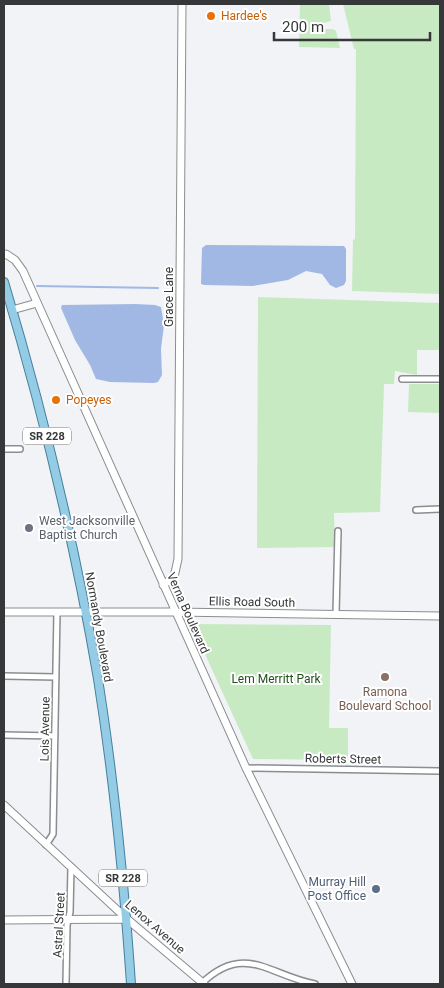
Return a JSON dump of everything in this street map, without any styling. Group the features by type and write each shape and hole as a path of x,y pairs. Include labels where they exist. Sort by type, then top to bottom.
{"main road":[{"name":"Normandy Boulevard","path":"4,282 29,367 56,475 85,612 104,720 119,842 131,984"}],"street":[{"name":"Grace Lane","path":"163,586 174,577 178,559 182,4"},
{"name":"Verna Boulevard","path":"4,255 6,254 15,260 20,266 246,768 352,984"},
{"path":"12,310 37,303"},
{"path":"402,378 440,379"},
{"path":"4,449 20,449"},
{"path":"416,510 440,509"},
{"path":"336,614 338,531"},
{"name":"Ellis Road South","path":"4,612 175,612 440,616"},
{"name":"Lois Avenue","path":"46,845 53,834 57,612"},
{"path":"4,676 56,677"},
{"path":"4,735 55,736"},
{"name":"Roberts Street","path":"246,768 440,771"},
{"name":"Lenox Avenue","path":"4,805 126,918 203,984"},
{"name":"Astral Street","path":"66,984 67,925 72,867"},
{"path":"4,920 126,918"},
{"path":"203,984 220,970 235,964 247,963 264,966 291,978 315,984"}],"green space":[{"path":"300,4 329,4 331,21 324,23 323,29 333,29 336,31 340,48 299,47"},
{"path":"343,4 440,4 440,294 352,291 353,240 355,239 356,49 354,49"},
{"path":"258,297 440,303 440,350 417,350 417,375 395,371 394,384 384,384 380,512 334,513 335,547 257,548"},
{"path":"409,384 440,384 440,413 408,412"},
{"name":"Lem Merritt Park","path":"194,624 331,625 329,728 348,728 348,760 253,759 192,626"}],"water":[{"path":"206,245 344,246 346,249 346,281 344,285 336,288 330,285 322,274 306,271 288,280 253,286 204,285 201,284 202,248"},
{"path":"136,304 161,307 164,325 161,349 162,375 158,382 154,383 110,382 96,379 75,340 61,308 62,305"}],"waterway":[{"path":"37,286 158,288"}],"place":[{"name":"Hardee's","path":"211,16"},
{"name":"Popeyes","path":"56,400"},
{"name":"West Jacksonville Baptist Church","path":"29,528"},
{"name":"Ramona Boulevard School","path":"385,677"},
{"name":"Murray Hill Post Office","path":"376,889"}]}
